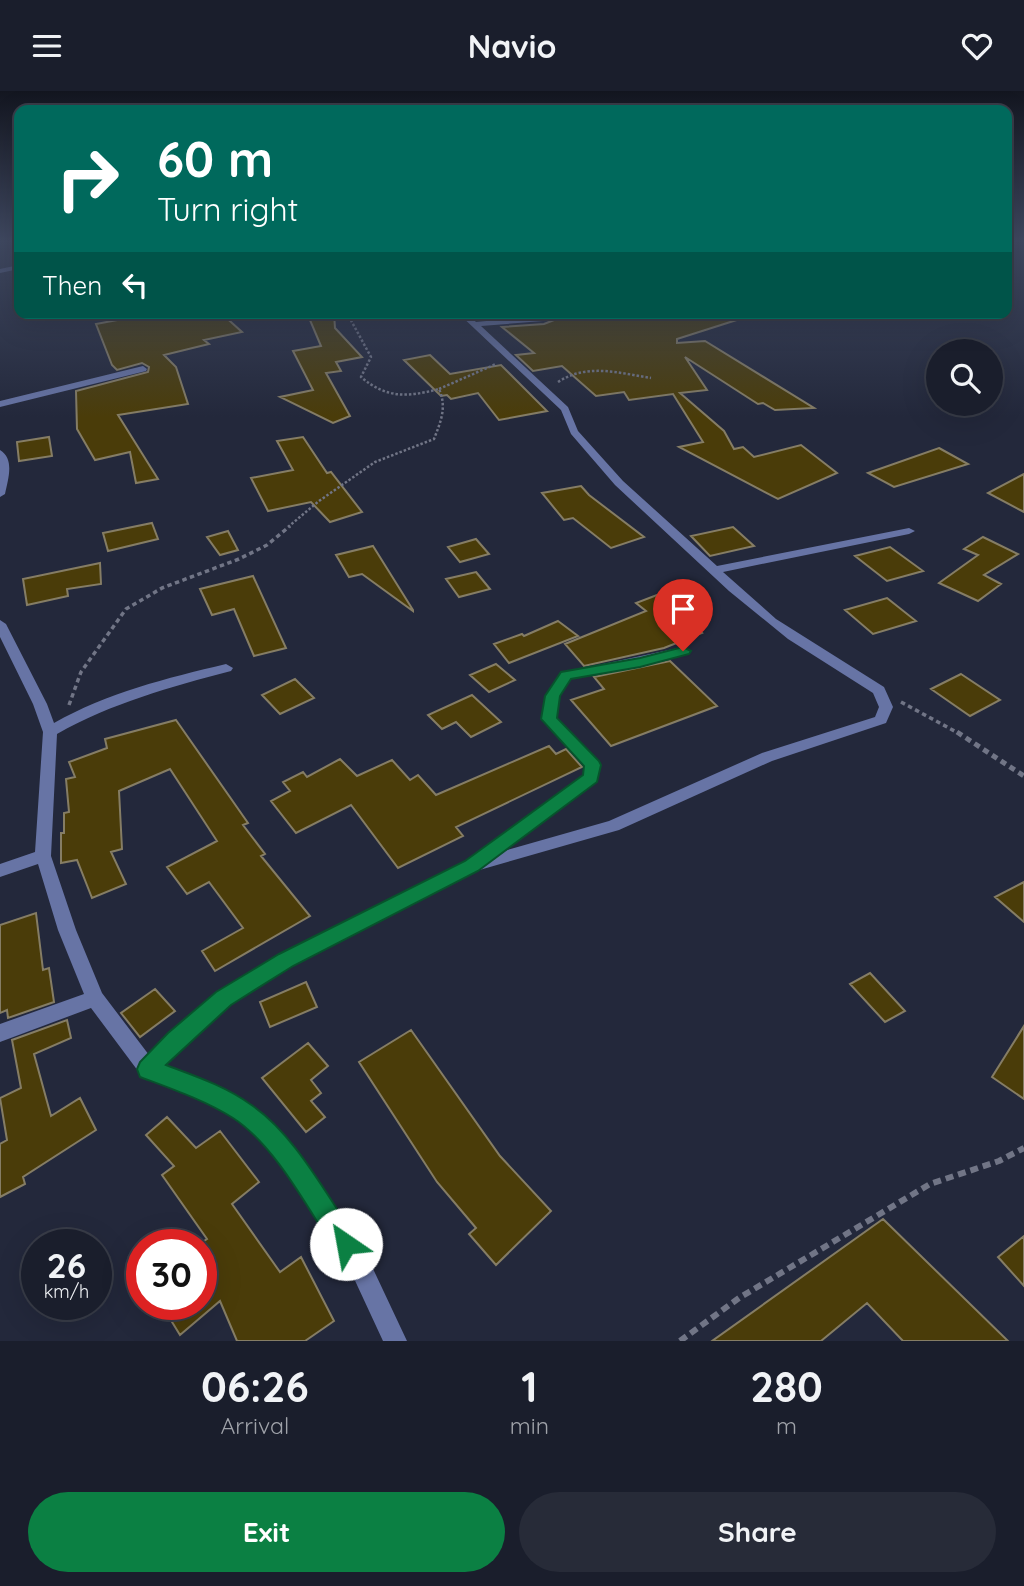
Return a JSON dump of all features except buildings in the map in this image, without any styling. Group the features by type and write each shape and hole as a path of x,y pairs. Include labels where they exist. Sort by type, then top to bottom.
{"street":[{"path":"470,319 565,409 574,432 619,482 715,571 737,595 772,624 879,689 886,707 881,720 767,757 613,826 471,866"},
{"path":"476,324 543,319"},
{"path":"0,404 143,369"},
{"path":"0,453 5,465 0,494"},
{"path":"715,571 909,531"},
{"path":"0,624 40,704 50,732 43,856 66,930 95,998 148,1069 201,1088 243,1112 278,1144 359,1264 395,1341"},
{"path":"148,1069 223,998 286,960 471,866 591,778 593,765 549,719 553,696 566,675 640,662 683,651"},
{"path":"50,732 69,720 144,688 226,668"},
{"path":"0,871 43,856"},
{"path":"0,1033 95,998"}],"path":[{"path":"350,319 371,357 361,377 376,391 405,398 439,389 511,358"},
{"path":"548,393 568,373 581,370 651,378"},
{"path":"69,720 69,700 81,672 126,609 163,588 239,559 267,545 318,501 375,462 434,439 444,414 445,400 439,389"},
{"path":"879,689 976,742 1024,776"},
{"path":"680,1341 739,1298 930,1184 999,1161 1024,1147"}],"route":[{"path":"346,1244 278,1144 243,1112 201,1088 148,1069 223,998 286,960 471,866 591,778 593,765 549,719 553,696 566,675 640,662 683,651"}]}
